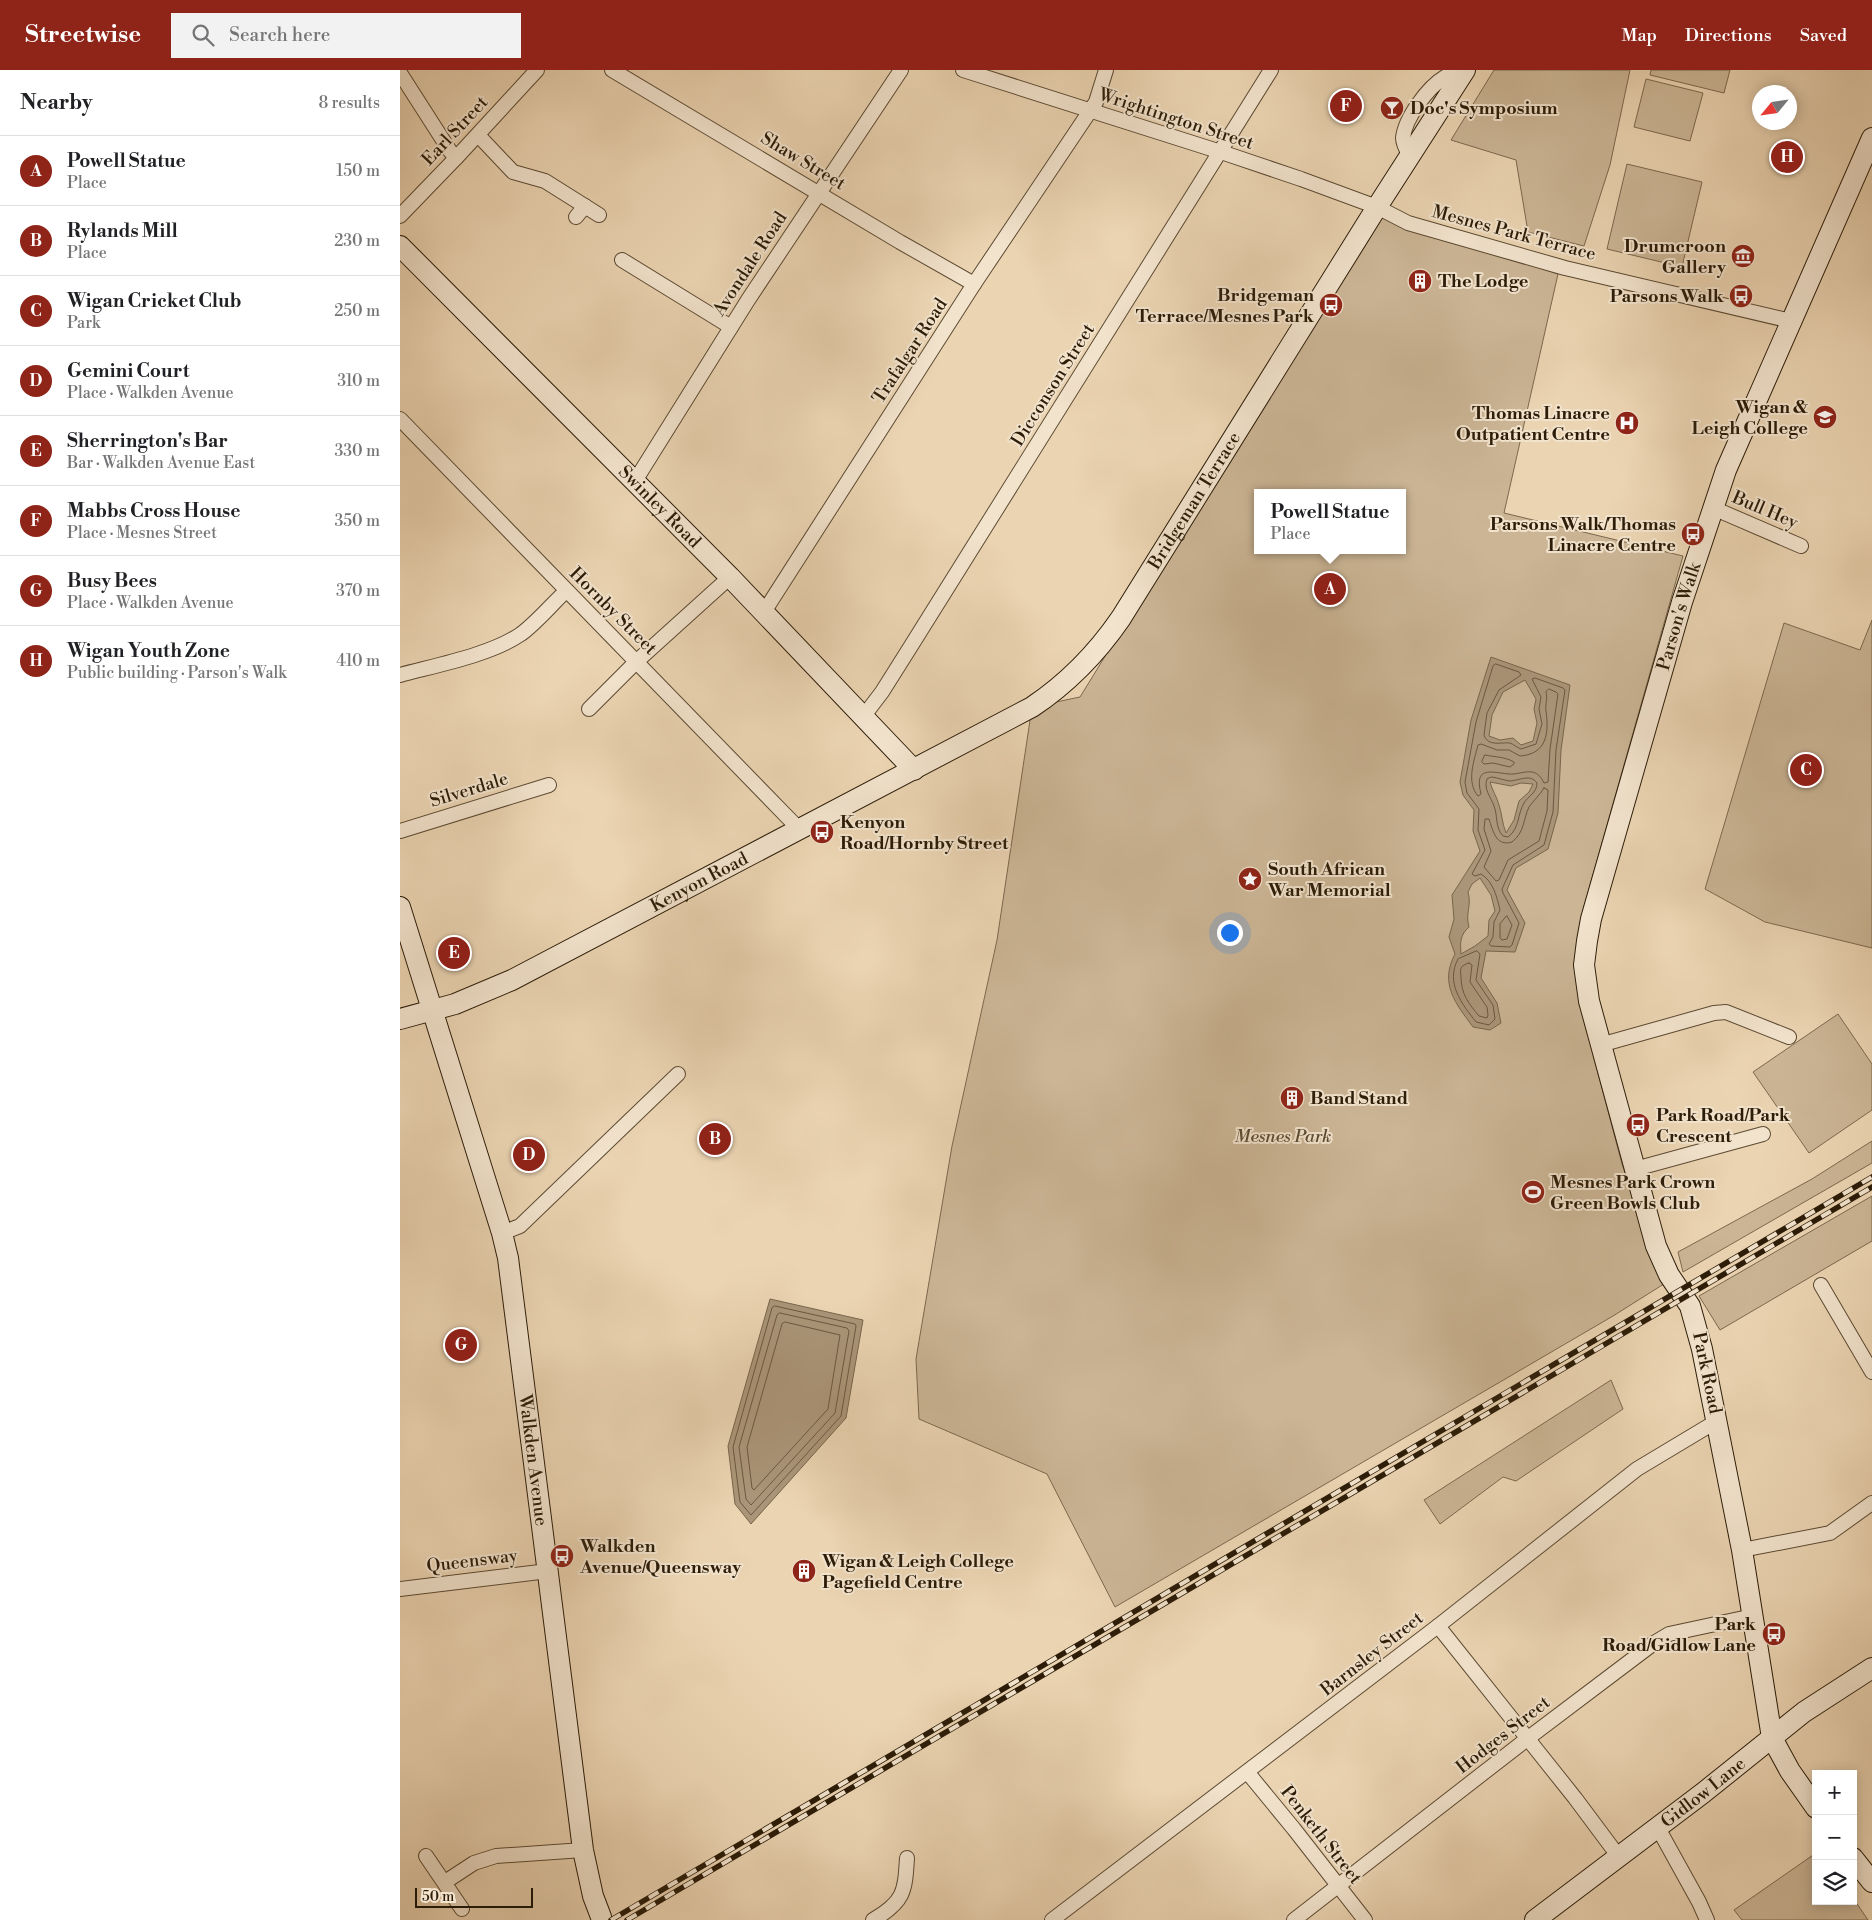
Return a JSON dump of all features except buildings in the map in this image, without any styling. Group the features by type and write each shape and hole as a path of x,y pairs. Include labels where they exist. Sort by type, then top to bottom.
{"main road":[{"name":"Bridgeman Terrace","path":"963,745 1045,699 1077,671 1101,646 1121,618 1376,207 1464,71"},
{"name":"Parson's Walk","path":"1587,941 1591,919 1682,602 1726,470 1872,138"},
{"name":"Swinley Road","path":"400,246 730,576 914,770"},
{"name":"Kenyon Road","path":"400,1020 468,1000 512,980 963,745"},
{"name":"Walkden Avenue","path":"400,907 502,1233 511,1277 583,1850 593,1896 601,1917"},
{"name":"Park Road","path":"1587,941 1584,966 1586,985 1600,1045 1635,1169 1661,1259 1690,1306 1696,1325 1742,1550 1772,1738 1790,1771 1812,1802"},
{"name":"Gidlow Lane","path":"1535,1920 1658,1828 1804,1712 1872,1668"},
{"path":"1855,1860 1872,1882"}],"street":[{"name":"Earl Street","path":"400,216 537,70"},
{"name":"Shaw Street","path":"612,70 900,242 974,284"},
{"name":"Avondale Road","path":"635,481 731,327 901,70"},
{"name":"Wrightington Street","path":"963,70 1221,152 1376,207"},
{"name":"Trafalgar Road","path":"764,612 974,284 1096,102 1106,70"},
{"name":"Dicconson Street","path":"863,717 882,692 917,638 1271,70"},
{"path":"400,73 456,158"},
{"path":"478,135 513,172 545,180 599,215"},
{"path":"576,218 585,206"},
{"name":"Mesnes Park Terrace","path":"1376,207 1408,224 1555,265 1791,321"},
{"path":"622,260 731,327"},
{"name":"Hornby Street","path":"400,419 800,830"},
{"name":"Bull Hey","path":"1713,508 1801,546"},
{"path":"590,709 637,661 730,576"},
{"path":"400,675 484,652 503,643 521,633 566,591"},
{"name":"Silverdale","path":"400,831 549,785"},
{"path":"1600,1045 1714,1013 1726,1012 1790,1037"},
{"path":"502,1233 520,1226 678,1074"},
{"path":"1635,1169 1763,1134"},
{"path":"1821,1286 1872,1372"},
{"name":"Barnsley Street","path":"1052,1920 1248,1773 1637,1469 1717,1421"},
{"path":"1742,1550 1830,1533 1872,1503"},
{"name":"Queensway","path":"400,1589 548,1571"},
{"name":"Hodges Street","path":"1294,1920 1654,1643 1668,1634 1752,1616"},
{"path":"1438,1626 1575,1798 1619,1857"},
{"name":"Penketh Street","path":"1248,1773 1365,1920"},
{"path":"1658,1828 1707,1920"},
{"path":"445,1882 474,1863 496,1856 583,1850"},
{"path":"426,1856 462,1909"},
{"path":"873,1920 895,1904 905,1886 907,1858"}],"green space":[{"path":"1494,70 1630,70 1610,165 1584,246 1528,232 1516,160 1451,140"},
{"path":"1651,70 1730,70 1724,93 1650,75"},
{"path":"1646,79 1703,93 1690,141 1634,127"},
{"path":"1627,164 1702,182 1682,267 1607,249"},
{"name":"Mesnes Park","path":"1377,207 1408,223 1558,274 1504,513 1683,556 1583,910 1576,956 1579,992 1622,1164 1654,1256 1667,1282 1613,1316 1115,1607 1047,1474 919,1419 916,1359 952,1146 997,940 1032,707 1080,697"},
{"path":"1872,620 1872,948 1765,922 1705,889 1784,623 1860,650"},
{"path":"1838,1014 1872,1064 1872,1110 1809,1153 1753,1072"},
{"path":"1872,1141 1872,1163 1683,1272 1678,1252 1812,1179"},
{"path":"1872,1196 1872,1241 1720,1330 1699,1296"},
{"path":"1611,1380 1623,1409 1516,1481 1503,1477 1440,1524 1424,1500"},
{"path":"1812,1856 1812,1905 1857,1904 1868,1920 1742,1920 1734,1910"}],"water":[{"path":"1491,657 1570,685 1561,750 1558,813 1548,849 1516,868 1507,890 1525,923 1515,952 1486,951 1481,978 1497,1003 1501,1023 1490,1030 1473,1027 1456,1002 1449,984 1450,965 1455,954 1449,937 1454,919 1452,895 1480,851 1473,831 1474,810 1463,795 1460,782 1471,720","holes":["1525,680 1536,699 1534,709 1537,723 1533,741 1521,745 1513,738 1500,740 1489,736 1492,715 1503,692","1490,782 1511,786 1521,783 1533,784 1529,792 1519,801 1514,820 1506,833 1498,802","1480,878 1491,895 1495,911 1489,920 1488,936 1461,954 1461,939 1469,927 1468,892 1472,884"]},
{"path":"770,1299 863,1320 846,1418 751,1524 735,1504 728,1446"}],"railway":[{"path":"611,1920 1872,1177"},
{"path":"627,1920 1872,1187"}],"place":[{"name":"Mabbs Cross House","path":"1346,106"},
{"name":"Doc's Symposium","path":"1392,108"},
{"name":"Wigan Youth Zone","path":"1787,157"},
{"name":"Drumcroon Gallery","path":"1743,256"},
{"name":"The Lodge","path":"1420,281"},
{"name":"Parsons Walk","path":"1741,296"},
{"name":"Bridgeman Terrace/Mesnes Park","path":"1331,305"},
{"name":"Wigan & Leigh College","path":"1825,417"},
{"name":"Thomas Linacre Outpatient Centre","path":"1627,423"},
{"name":"Parsons Walk/Thomas Linacre Centre","path":"1693,534"},
{"name":"Powell Statue","path":"1330,589"},
{"name":"Wigan Cricket Club","path":"1806,770"},
{"name":"Kenyon Road/Hornby Street","path":"822,832"},
{"name":"South African War Memorial","path":"1250,879"},
{"name":"Sherrington's Bar","path":"454,953"},
{"name":"Band Stand","path":"1292,1098"},
{"name":"Park Road/Park Crescent","path":"1638,1125"},
{"name":"Rylands Mill","path":"715,1139"},
{"name":"Gemini Court","path":"529,1155"},
{"name":"Mesnes Park Crown Green Bowls Club","path":"1533,1192"},
{"name":"Busy Bees","path":"461,1345"},
{"name":"Walkden Avenue/Queensway","path":"562,1556"},
{"name":"Wigan & Leigh College Pagefield Centre","path":"804,1571"},
{"name":"Park Road/Gidlow Lane","path":"1774,1634"}]}
